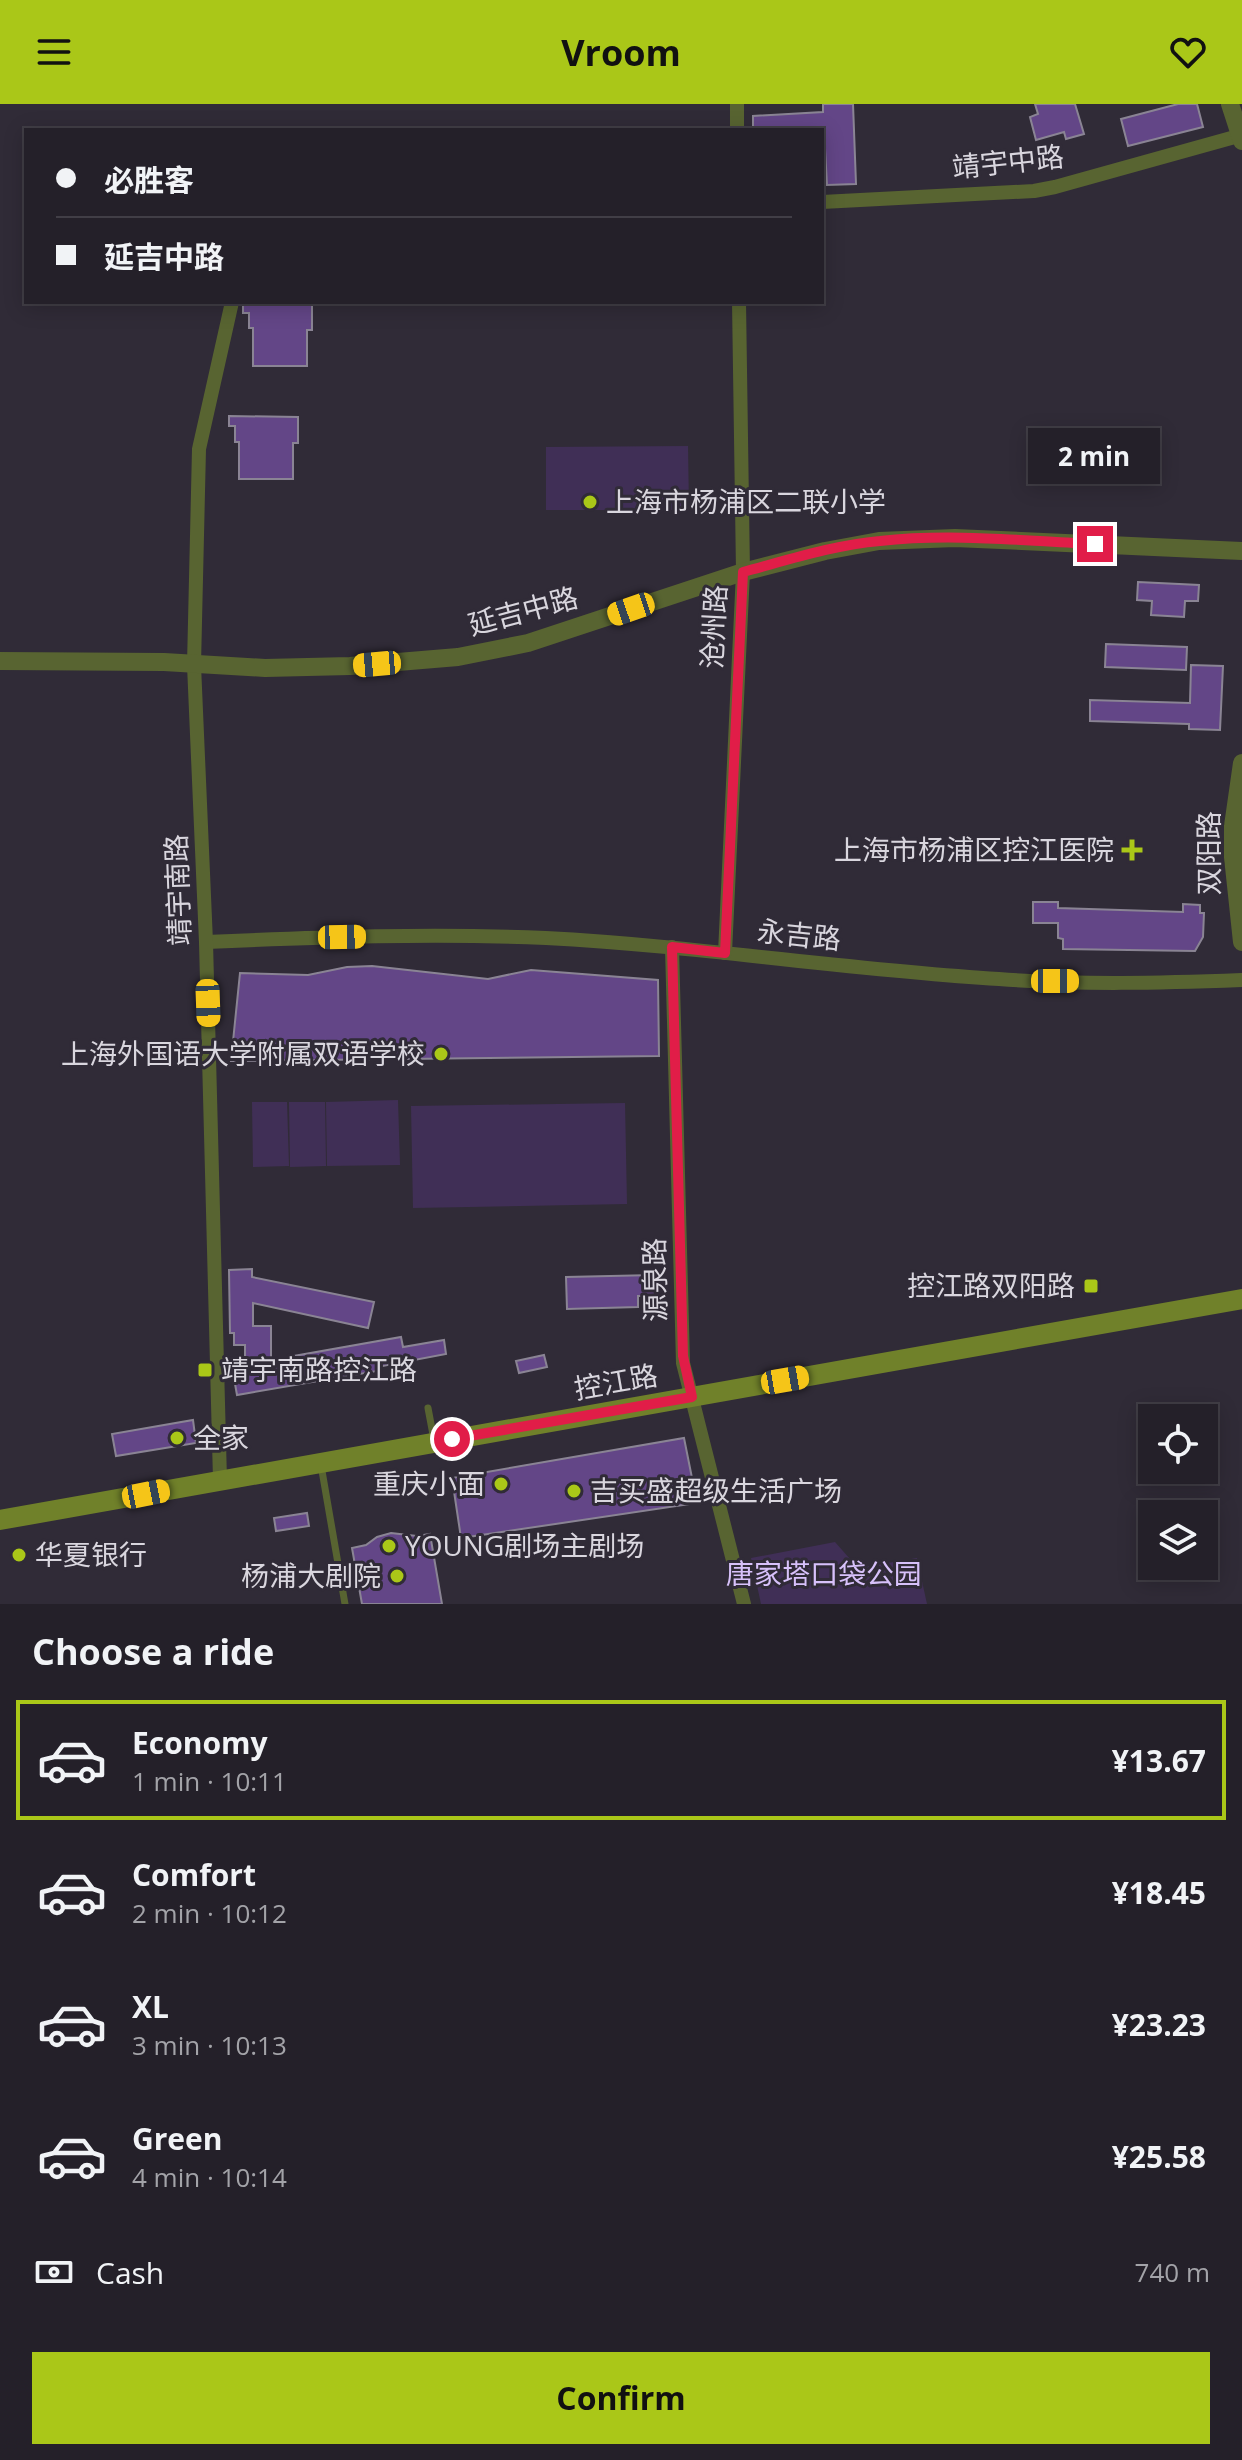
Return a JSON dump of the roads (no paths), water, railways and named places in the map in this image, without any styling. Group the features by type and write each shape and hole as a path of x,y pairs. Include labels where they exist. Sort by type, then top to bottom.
{"main road":[{"name":"控江路","path":"0,1520 1242,1299"}],"street":[{"path":"737,104 737,128"},
{"path":"1230,104 1241,137"},
{"name":"靖宇中路","path":"824,202 1034,191 1241,137"},
{"name":"靖宇南路","path":"220,1480 206,942 194,665 199,449 232,304"},
{"name":"沧州路","path":"725,953 743,572 739,304"},
{"name":"延吉中路","path":"0,661 164,662 265,668 350,666 458,657 528,643 743,572 879,541 955,538 1242,551"},
{"name":"双阳路","path":"1242,769 1233,826 1242,942"},
{"name":"永吉路","path":"206,942 466,935 672,947 1002,980 1242,980"},
{"name":"源泉路","path":"672,947 683,1356 744,1604"}],"lane":[{"path":"428,1408 435,1442"},
{"path":"320,1462 345,1604"}],"place":[{"name":"上海市杨浦区二联小学","path":"590,502"},
{"name":"上海市杨浦区控江医院","path":"1132,850"},
{"name":"上海外国语大学附属双语学校","path":"441,1054"},
{"name":"控江路双阳路","path":"1091,1286"},
{"name":"靖宇南路控江路","path":"205,1370"},
{"name":"全家","path":"177,1438"},
{"name":"重庆小面","path":"501,1484"},
{"name":"吉买盛超级生活广场","path":"574,1491"},
{"name":"YOUNG剧场主剧场","path":"389,1546"},
{"name":"华夏银行","path":"19,1555"},
{"name":"杨浦大剧院","path":"397,1576"}],"park label":[{"name":"唐家塔口袋公园","path":"824,1574"}]}
